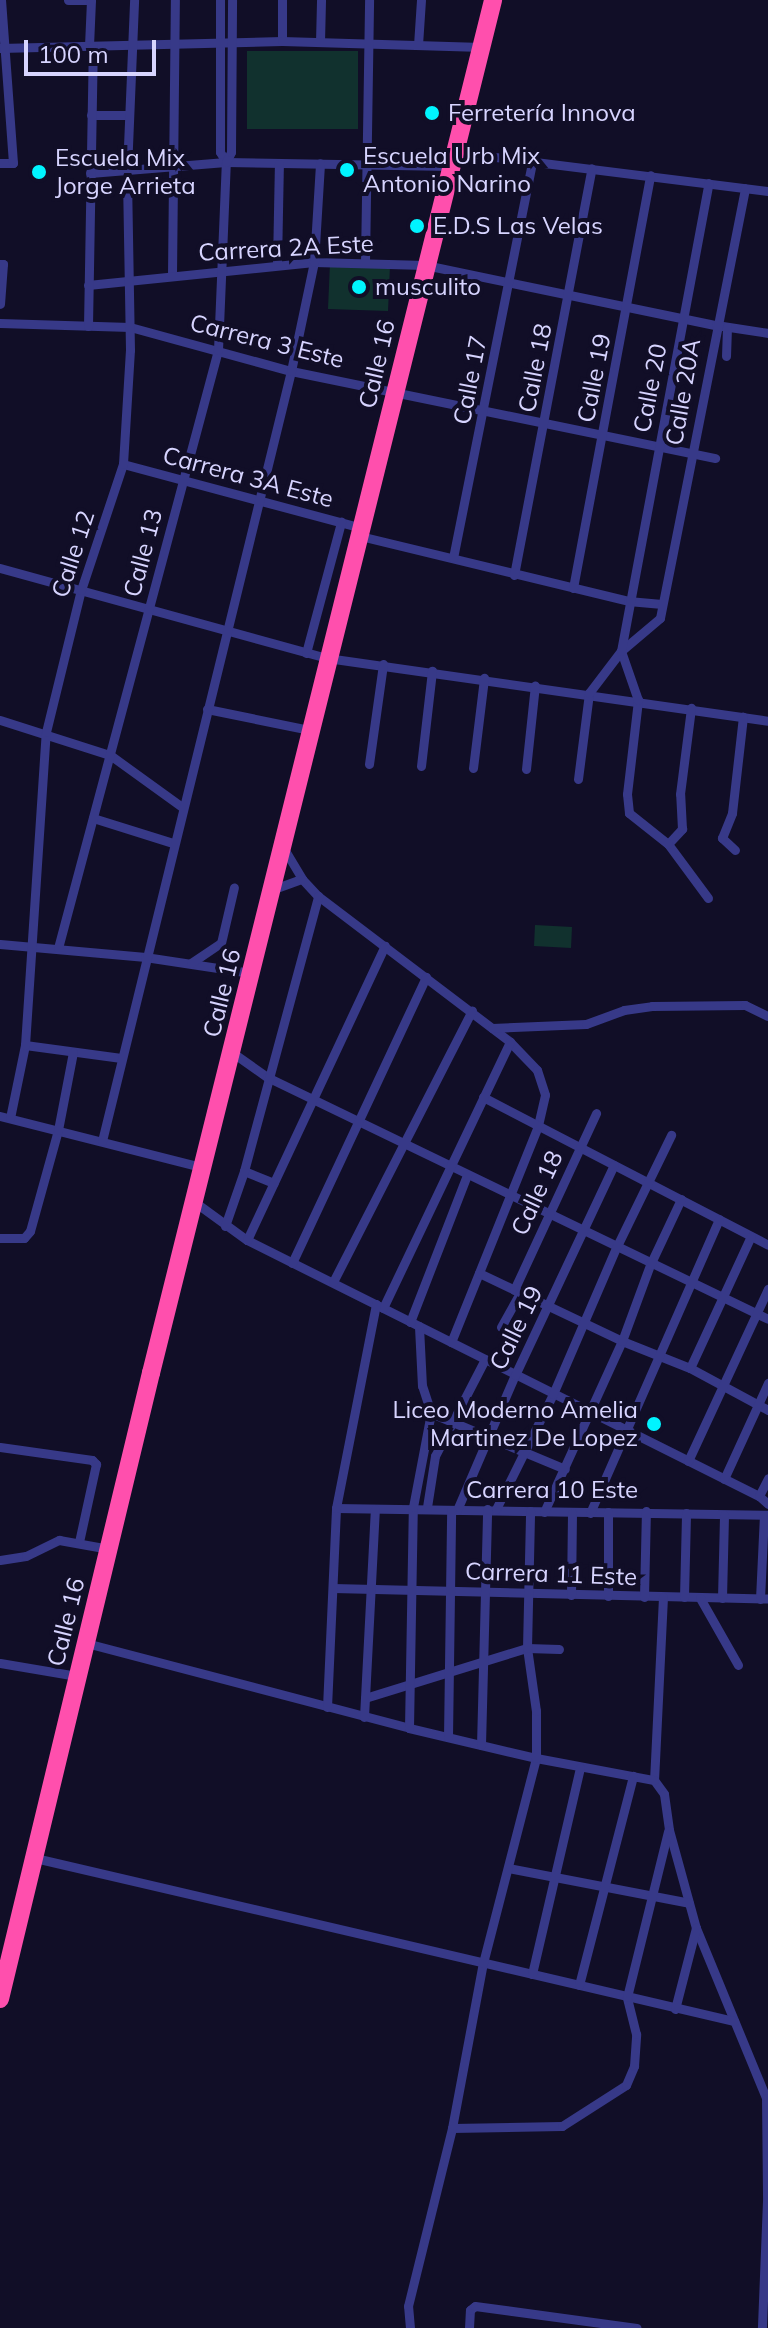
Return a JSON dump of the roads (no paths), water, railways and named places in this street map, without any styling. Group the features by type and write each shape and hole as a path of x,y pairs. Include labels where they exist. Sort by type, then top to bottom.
{"highway":[{"name":"Calle 16","path":"0,1999 35,1858 71,1674 86,1643 92,1545 196,1203 309,730 493,0"}],"street":[{"path":"0,163 13,163 1,0"},
{"path":"68,0 91,0 88,326"},
{"name":"Calle 12","path":"5,1117 25,1045 46,732 81,590 123,464 130,327 127,170 134,0"},
{"path":"172,275 175,0"},
{"name":"Calle 13","path":"220,0 220,152 226,162"},
{"name":"Calle 13","path":"58,948 218,350 226,162 231,152 232,0"},
{"path":"282,0 282,41"},
{"path":"320,42 321,0"},
{"path":"365,261 369,0"},
{"path":"418,45 421,0"},
{"path":"3,48 282,41 482,47"},
{"path":"91,115 129,115"},
{"path":"90,173 173,169 226,162 532,161 768,191"},
{"name":"Calle 17","path":"453,558 485,410 532,161"},
{"path":"102,1141 291,371 314,262 320,163"},
{"path":"277,264 279,164"},
{"name":"Calle 18","path":"514,575 570,296 592,168"},
{"name":"Calle 19","path":"573,588 650,175"},
{"name":"Calle 20","path":"621,651 709,183"},
{"name":"Calle 20A","path":"662,604 721,326 745,188"},
{"name":"Carrera 2A Este","path":"88,285 277,264 365,261 425,265 627,308 768,333"},
{"path":"0,304 2,264"},
{"name":"Carrera 3 Este","path":"0,323 130,327 291,371 715,458"},
{"path":"721,326 726,356"},
{"name":"Carrera 3A Este","path":"123,464 341,522 361,532 514,575 628,601 662,604"},
{"path":"306,653 341,522"},
{"path":"0,568 327,658 535,685 768,721"},
{"path":"578,779 589,693 621,651 657,621 662,604"},
{"path":"621,651 638,700 627,804 629,813 668,844 708,898"},
{"path":"369,764 383,664"},
{"path":"421,766 432,671"},
{"path":"473,768 484,678"},
{"path":"526,769 535,685"},
{"path":"668,844 682,829 680,794 691,708"},
{"path":"207,709 309,730"},
{"path":"735,850 722,838 732,813 743,717"},
{"path":"0,720 46,732 110,755 182,807"},
{"path":"93,818 173,843"},
{"path":"282,844 302,879 318,896 472,1010 537,1070 545,1095 538,1126 451,1342"},
{"path":"271,890 302,879"},
{"path":"191,963 221,943 234,887"},
{"path":"225,1226 244,1171 318,896"},
{"path":"0,944 145,957 252,973"},
{"path":"247,1240 385,946"},
{"path":"292,1263 426,977"},
{"path":"492,1028 586,1024 624,1010 652,1006 745,1005 768,1016"},
{"path":"333,1282 472,1010"},
{"path":"327,1707 336,1508 380,1306 510,1042"},
{"path":"25,1045 121,1058"},
{"path":"0,1238 24,1238 30,1231 58,1130 73,1052"},
{"path":"233,1053 267,1077 313,1100 650,1265 768,1319"},
{"path":"483,1097 768,1245"},
{"name":"Calle 18","path":"501,1327 596,1113"},
{"path":"5,1117 204,1167"},
{"path":"481,1745 485,1591 492,1509 553,1394 646,1182 671,1135"},
{"name":"Calle 19","path":"448,1737 454,1510 614,1165"},
{"path":"244,1171 274,1183"},
{"path":"409,1728 413,1507 431,1413 422,1386 415,1324 467,1175"},
{"path":"435,1199 454,1209"},
{"path":"544,1512 622,1341 650,1265 681,1199"},
{"path":"196,1203 247,1240 759,1496 768,1504"},
{"path":"590,1513 719,1219"},
{"path":"690,1368 751,1236"},
{"path":"479,1273 622,1341 690,1368 763,1408"},
{"path":"688,1461 768,1289"},
{"path":"427,1507 435,1456 485,1359"},
{"path":"724,1479 763,1408 768,1383"},
{"path":"431,1413 565,1469"},
{"path":"0,1447 92,1460 96,1464 92,1545 55,1541 26,1556 0,1560"},
{"path":"424,1453 435,1456"},
{"path":"759,1496 768,1478"},
{"name":"Carrera 10 Este","path":"336,1508 427,1507 572,1513 646,1511 766,1515"},
{"path":"364,1717 375,1509"},
{"path":"410,2328 408,2306 452,2128 483,1963 536,1758 536,1711 527,1648 530,1511"},
{"path":"644,1597 646,1511"},
{"path":"608,1512 608,1596"},
{"path":"571,1595 572,1513"},
{"path":"684,1597 686,1513"},
{"path":"722,1598 724,1515"},
{"path":"764,1599 766,1515"},
{"name":"Carrera 11 Este","path":"333,1588 764,1599"},
{"path":"663,1597 654,1780 664,1794 669,1830 696,1928 766,2098 767,2201 762,2328"},
{"path":"700,1598 738,1665"},
{"path":"86,1643 409,1728 536,1758 654,1780"},
{"path":"365,1698 527,1648 559,1649"},
{"path":"0,1663 71,1674"},
{"path":"532,1974 580,1767"},
{"path":"579,1985 633,1776"},
{"path":"452,2128 562,2126 626,2085 634,2066 636,2034 627,1997 669,1830"},
{"path":"35,1858 734,2021"},
{"path":"508,1868 689,1903"},
{"path":"675,2009 696,1928"},
{"path":"469,2328 470,2310 475,2306 637,2328"}],"place":[{"name":"Ferretería Innova","path":"432,113"},
{"name":"Escuela Urb Mix Antonio Narino","path":"347,170"},
{"name":"Escuela Mix Jorge Arrieta","path":"39,172"},
{"name":"E.D.S Las Velas","path":"417,226"},
{"name":"musculito","path":"359,287"},
{"name":"Liceo Moderno Amelia Martinez De Lopez","path":"654,1424"}]}
